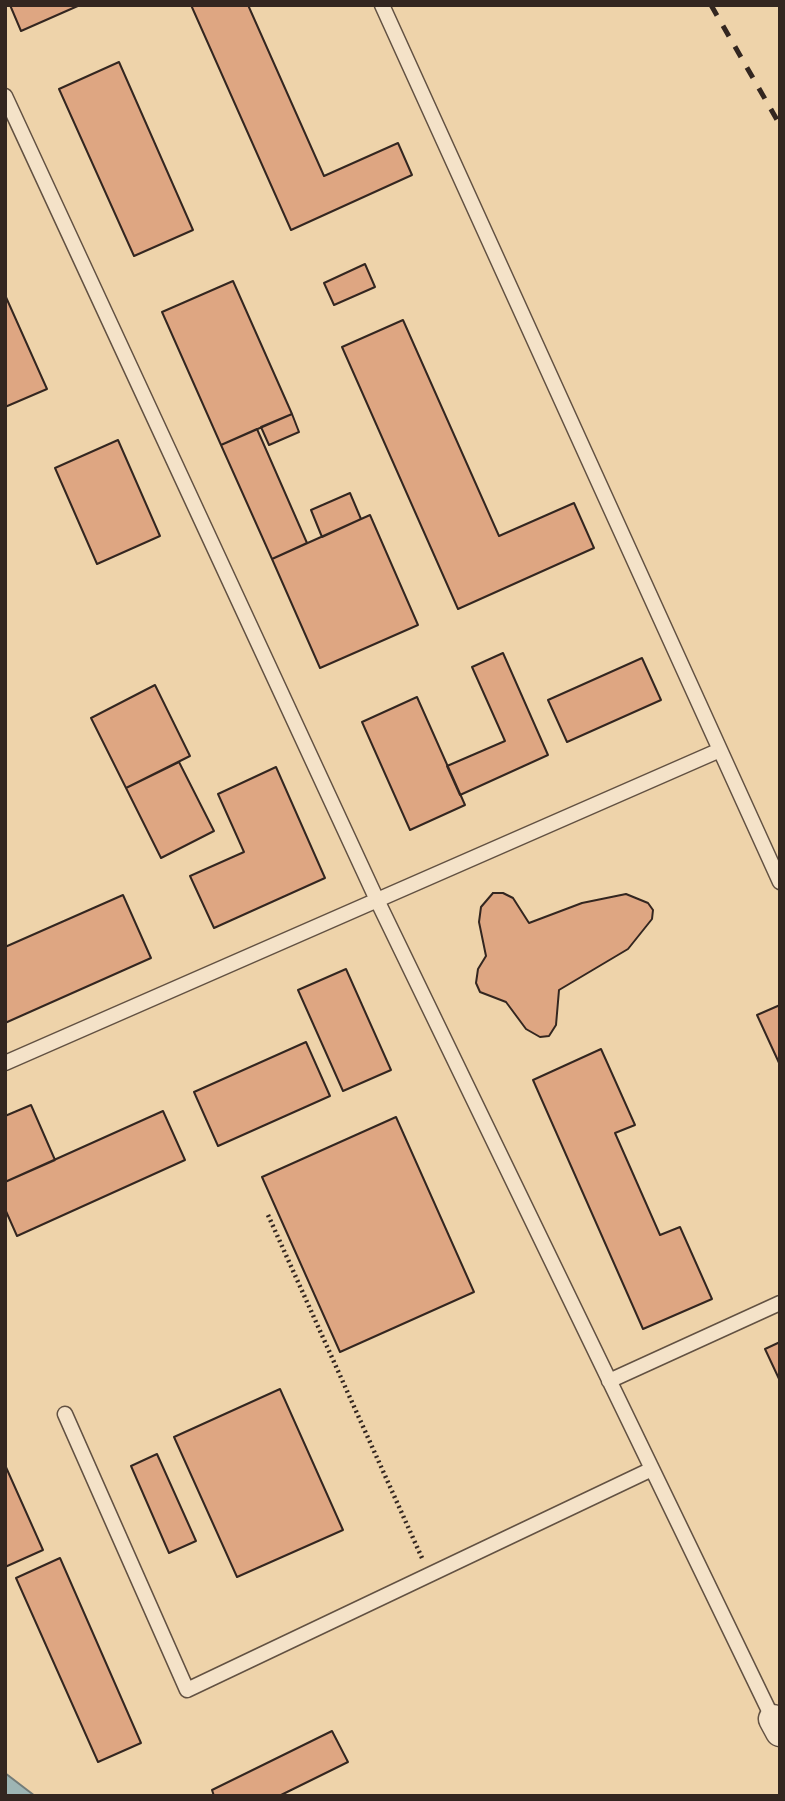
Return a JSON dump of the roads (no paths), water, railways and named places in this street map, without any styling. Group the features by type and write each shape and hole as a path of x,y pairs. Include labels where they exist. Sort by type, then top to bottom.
{"lane":[{"path":"382,5 780,882"},
{"path":"5,96 377,900 777,1725"},
{"path":"5,1063 720,750"},
{"path":"609,1381 780,1303"},
{"path":"65,1414 187,1690 652,1469"}],"water":[{"path":"5,1773 35,1796 5,1796"}],"railway":[{"path":"711,5 780,125"}]}
